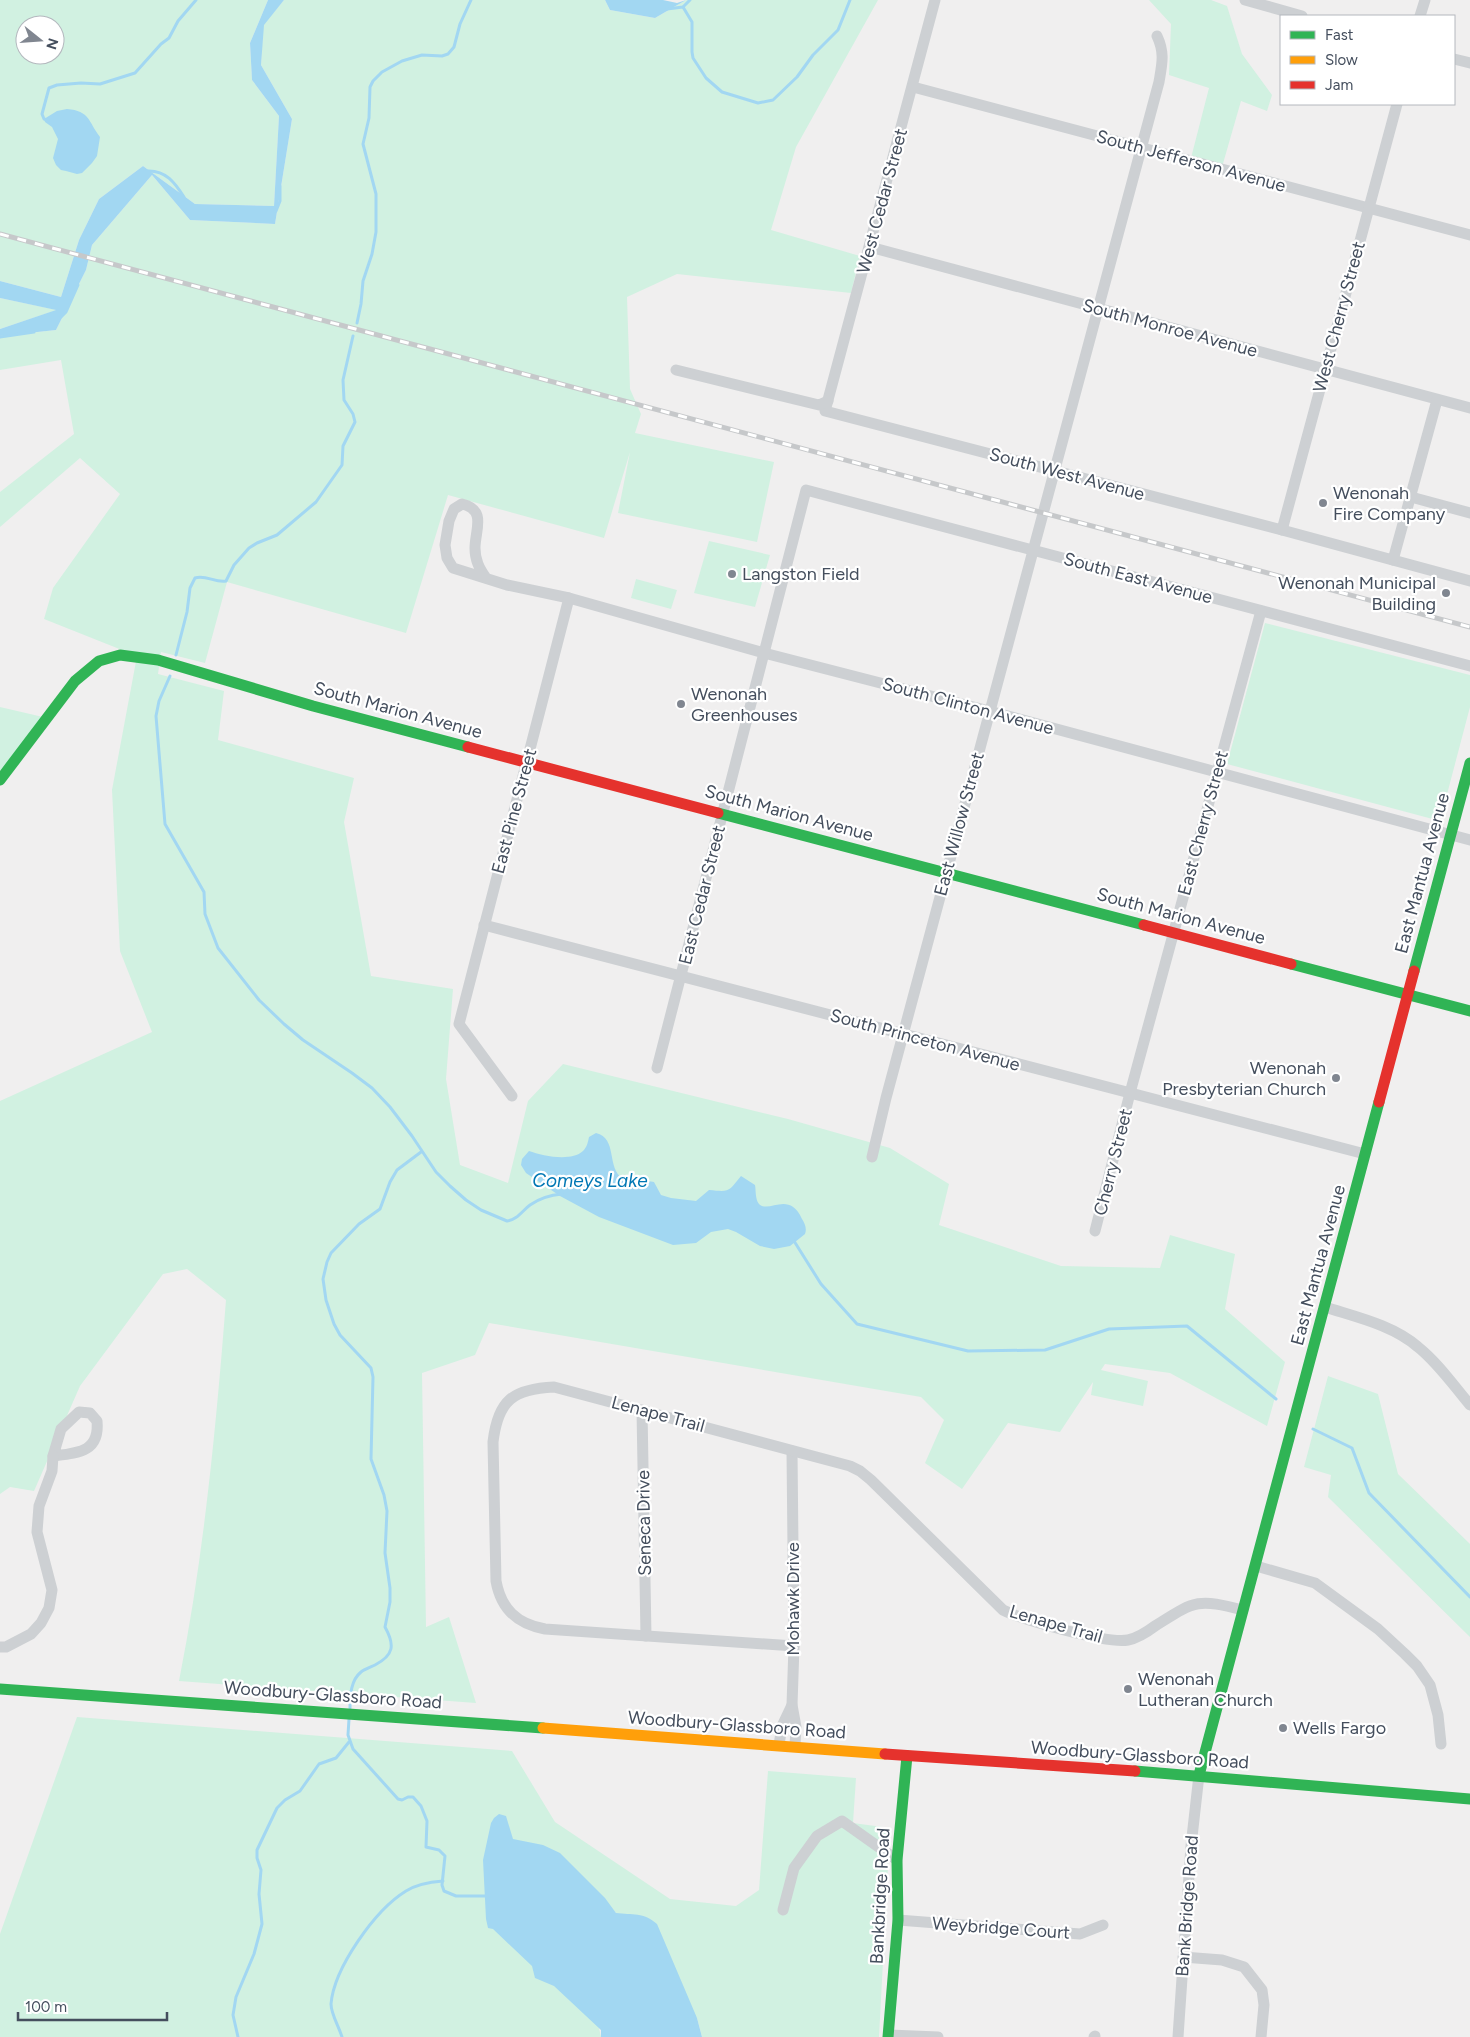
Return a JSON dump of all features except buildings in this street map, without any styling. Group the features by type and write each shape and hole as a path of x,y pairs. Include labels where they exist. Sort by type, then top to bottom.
{"street":[{"name":"West Cedar Street","path":"828,401 935,0"},
{"path":"1244,0 1298,15"},
{"path":"1420,15 1425,0"},
{"name":"East Willow Street","path":"872,1157 946,872 1159,82 1163,58 1162,48 1157,36"},
{"path":"1455,59 1470,63"},
{"name":"South Jefferson Avenue","path":"913,87 1470,235"},
{"name":"West Cherry Street","path":"1282,530 1397,105"},
{"name":"South Monroe Avenue","path":"870,247 1470,408"},
{"path":"676,370 819,405 828,401"},
{"path":"1394,560 1437,400"},
{"name":"South West Avenue","path":"828,401 825,411 1470,581"},
{"name":"South East Avenue","path":"806,490 1470,666"},
{"name":"East Cedar Street","path":"658,1068 806,490"},
{"path":"1411,497 1470,513"},
{"name":"South Clinton Avenue","path":"486,578 477,564 475,547 478,529 476,512 471,506 462,504 454,510 449,522 445,545 447,558 453,568 507,585 570,598 764,653 989,711 1470,840"},
{"name":"East Pine Street","path":"512,1096 459,1024 570,598"},
{"name":"East Cherry Street","path":"1130,1093 1261,610"},
{"name":"South Marion Avenue","path":"0,780 71,685 97,661 112,655 124,655 163,662 313,706 1470,1011"},
{"name":"East Mantua Avenue","path":"1199,1775 1470,763"},
{"name":"South Princeton Avenue","path":"484,925 1365,1154"},
{"name":"Cherry Street","path":"1095,1231 1130,1093"},
{"path":"1325,1307 1379,1325 1417,1346 1469,1403"},
{"name":"Lenape Trail","path":"794,1646 545,1629 522,1623 507,1610 498,1593 496,1581 493,1442 495,1422 502,1407 514,1396 531,1388 554,1387 850,1466 860,1471 995,1603 1011,1614 1102,1639 1129,1640 1140,1636 1192,1604 1211,1603 1243,1610"},
{"name":"Seneca Drive","path":"642,1410 646,1636"},
{"name":"Mohawk Drive","path":"792,1451 794,1646 792,1705 796,1727 795,1746"},
{"path":"0,1647 6,1647 31,1634 41,1623 49,1608 52,1590 37,1532 39,1506 52,1471 53,1456"},
{"path":"1256,1566 1315,1583 1378,1630 1406,1654 1430,1685 1438,1715 1441,1744"},
{"name":"Woodbury-Glassboro Road","path":"0,1689 795,1746 907,1756 1199,1775 1470,1799"},
{"path":"780,1745 782,1726 792,1705"},
{"name":"Bankbridge Road","path":"888,2036 898,1920 897,1860 907,1756"},
{"name":"Bank Bridge Road","path":"1178,2037 1190,1846 1199,1775"},
{"path":"783,1910 794,1868 817,1836 842,1820 897,1860"},
{"name":"Weybridge Court","path":"898,1920 1080,1934 1103,1925"},
{"path":"1183,1957 1222,1960 1244,1967 1262,1990 1264,2006 1262,2037"},
{"path":"888,2036 938,2037"}],"green space":[{"path":"0,0 268,0 250,43 252,80 279,116 274,206 195,204 143,166 99,199 79,240 61,297 0,281"},
{"path":"284,0 605,0 610,10 655,18 686,0 878,0 796,147 771,230 860,256 851,293 677,274 627,297 630,389 641,414 635,433 774,462 757,542 618,513 630,452 604,538 448,495 406,633 227,582 205,663 161,652 158,674 224,691 218,740 354,778 344,822 371,976 453,989 446,1079 460,1165 508,1183 528,1101 563,1064 788,1119 890,1148 949,1184 939,1225 1061,1266 1160,1268 1170,1235 1235,1254 1225,1309 1285,1362 1267,1426 1170,1373 1105,1364 1101,1370 1148,1381 1143,1406 1091,1395 1093,1382 1060,1432 1008,1423 962,1489 925,1463 944,1420 921,1397 489,1323 475,1355 422,1373 426,1627 449,1617 476,1703 179,1681 188,1634 208,1491 226,1300 187,1269 163,1274 80,1386 34,1491 10,1487 0,1494 0,1101 152,1032 120,951 112,790 137,656 44,619 53,588 120,494 80,458 0,527 0,492 74,434 61,360 0,370 0,336 56,330 86,270 92,245 152,175 190,220 275,224 292,119 261,65 263,25"},
{"path":"1149,0 1211,0 1227,6 1242,54 1272,95 1267,111 1241,101 1222,167 1191,158 1209,88 1169,75 1171,24"},
{"path":"0,298 57,310 0,329"},
{"name":"Langston Field","path":"709,541 770,555 755,607 694,593"},
{"path":"636,579 677,590 671,609 631,598"},
{"path":"1265,623 1470,675 1470,707 1440,821 1227,764"},
{"path":"0,707 43,717 0,778"},
{"path":"1328,1376 1378,1394 1398,1474 1470,1544 1470,1637 1328,1497 1331,1475 1304,1467"},
{"path":"77,1717 512,1751 555,1822 670,1899 736,1906 759,1890 768,1771 856,1778 853,1823 890,1828 879,2037 702,2037 697,2018 616,1913 559,1853 601,2037 0,2037 0,1934"}],"water":[{"path":"268,0 284,0 264,25 261,65 292,119 275,224 190,220 152,175 92,245 86,270 56,330 0,336 0,329 56,310 0,298 0,281 61,297 79,240 99,199 143,166 195,204 274,206 279,116 252,80 250,43"},
{"path":"605,0 663,0 677,3 686,0 655,18 610,10"},
{"path":"67,109 80,112 88,118 100,137 97,156 82,173 77,174 61,170 56,165 53,158 58,139 52,127 44,119 57,111"},
{"name":"Comeys Lake","path":"596,1133 603,1136 607,1141 618,1174 627,1181 654,1182 661,1195 696,1201 709,1190 728,1190 741,1176 755,1185 759,1204 768,1206 785,1204 797,1210 805,1224 805,1234 790,1246 774,1249 760,1246 728,1229 711,1232 696,1243 673,1245 599,1217 560,1196 526,1173 521,1165 522,1159 529,1151 557,1157 578,1154 585,1148 589,1137"},
{"path":"499,1814 506,1816 513,1839 543,1845 560,1853 605,1898 616,1913 643,1916 657,1924 697,2018 702,2037 601,2037 601,2030 554,1986 535,1978 532,1966 493,1929 488,1928 483,1860 491,1823"}],"waterway":[{"path":"48,120 44,119 42,114 49,88 57,85 81,83 100,84 135,73 161,44 169,38 178,21 196,0"},
{"path":"357,323 363,281 372,254 376,232 376,194 363,144 369,118 370,87 382,72 402,61 422,55 442,56 448,54 454,47 460,24 471,0"},
{"path":"667,9 683,7 690,0"},
{"path":"683,7 692,22 693,58 706,78 722,92 758,103 773,100 797,77 813,55 838,30 850,0"},
{"path":"147,171 154,171 165,175 184,197"},
{"path":"276,211 280,201 280,186"},
{"path":"61,317 66,312 78,285"},
{"path":"0,337 34,332"},
{"path":"176,655 187,612 190,588 195,578 203,577 226,581 234,565 249,548 277,535 316,502 342,465 343,446 355,422 353,414 344,400 343,380 353,336"},
{"path":"170,676 159,701 156,716 165,824 204,892 205,914 218,948 259,1000 284,1024 303,1040 372,1088 390,1107 436,1172 466,1200 481,1210 507,1221 517,1217 538,1200 562,1194"},
{"path":"350,1708 350,1698 355,1679 363,1671 386,1657 391,1649 390,1639 385,1627 390,1602 385,1553 387,1511 384,1495 371,1459 373,1377 371,1368 340,1335 334,1324 326,1300 323,1279 331,1253 359,1224 380,1209 390,1182 397,1170 421,1152"},
{"path":"794,1241 821,1284 857,1324 968,1351 1045,1350 1109,1329 1187,1326 1276,1399"},
{"path":"1313,1429 1352,1448 1369,1493 1470,1597"},
{"path":"349,1719 348,1735 353,1749 398,1799 402,1800 413,1797 421,1806 427,1821 426,1847 439,1850 445,1856 442,1885 444,1891 456,1896 489,1896"},
{"path":"238,2037 233,2015 236,1997 254,1954 262,1924 259,1894 261,1870 257,1858 257,1850 277,1808 285,1800 300,1791 319,1764 336,1758 349,1742"},
{"path":"342,2037 331,2004 340,1974 358,1941 382,1912 406,1891 424,1884 443,1881"}],"railway":[{"path":"0,234 1470,627"}],"traffic: fast":[{"path":"0,780 75,681 99,661 120,655 158,660 313,706 468,747"},
{"path":"1414,971 1470,763"},
{"path":"718,813 1144,925"},
{"path":"1291,964 1470,1011"},
{"path":"1199,1775 1379,1102"},
{"path":"0,1689 543,1728"},
{"path":"888,2037 898,1920 897,1860 907,1756"},
{"path":"1135,1771 1470,1799"}],"traffic: slow":[{"path":"543,1728 885,1754"}],"traffic: jam":[{"path":"468,747 718,813"},
{"path":"1144,925 1291,964"},
{"path":"1379,1102 1414,971"},
{"path":"885,1754 1135,1771"}],"place":[{"name":"Wenonah Fire Company","path":"1323,503"},
{"name":"Langston Field","path":"732,574"},
{"name":"Wenonah Municipal Building","path":"1446,593"},
{"name":"Wenonah Greenhouses","path":"681,704"},
{"name":"Wenonah Presbyterian Church","path":"1336,1078"},
{"name":"Wenonah Lutheran Church","path":"1128,1689"},
{"name":"Wells Fargo","path":"1283,1728"}]}
